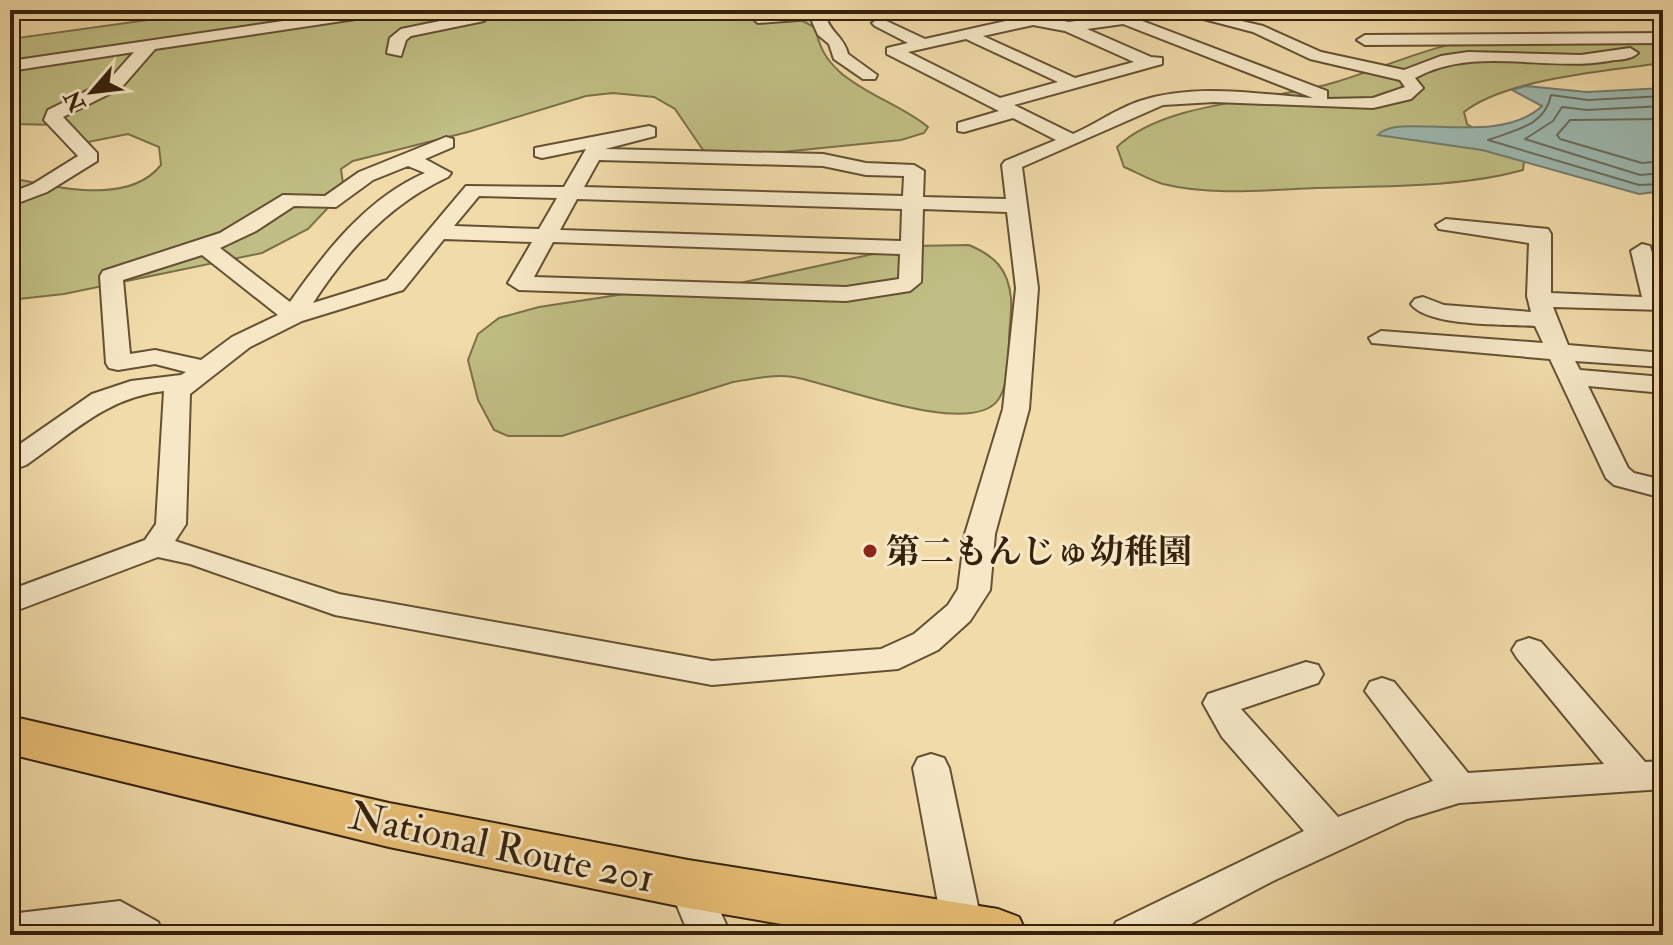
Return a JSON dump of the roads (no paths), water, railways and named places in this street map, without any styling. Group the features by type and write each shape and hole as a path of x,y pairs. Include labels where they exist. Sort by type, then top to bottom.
{"highway":[{"name":"National Route 201","path":"10,735 389,825 688,884 982,933"}],"street":[{"path":"10,66 389,10"},
{"path":"395,53 398,38 406,32 479,18 482,15 480,10"},
{"path":"750,10 758,18 865,10"},
{"path":"1059,10 1069,27 1150,63"},
{"path":"1176,10 1266,32 1316,56 1406,76 1428,66 1489,56 1580,60 1663,51"},
{"path":"1292,11 1591,10"},
{"path":"1292,11 1428,66"},
{"path":"1482,11 1520,39"},
{"path":"249,13 252,31"},
{"path":"817,14 823,32 840,48 840,56 869,75"},
{"path":"993,17 1069,27 1124,19 1343,104"},
{"path":"1020,21 893,51 1072,141"},
{"path":"880,23 923,44"},
{"path":"964,127 1073,83 1266,32"},
{"path":"967,34 1073,83"},
{"path":"1351,34 1520,39 1663,38"},
{"path":"10,200 40,188 90,157 53,120 54,114 115,84 149,46"},
{"path":"10,602 156,547 197,556 335,604 712,673 886,661 926,642 959,613 974,590 980,534 1016,409 1027,288 1012,165 1114,124 1143,106 1211,98 1343,104 1393,100 1409,95 1414,88 1406,76"},
{"path":"542,152 597,148 823,160 866,169 914,171 910,282 902,286 846,294 519,283 597,148 649,132"},
{"path":"194,376 155,357 118,363 111,276 207,248 274,212 290,199 329,203 366,176 446,143"},
{"path":"294,316 307,289 386,205 404,190 441,173 407,158"},
{"path":"156,547 171,524 177,391 241,342 294,316 395,285 473,190 1019,206"},
{"path":"1446,225 1540,236 1542,309 1616,472 1624,479 1663,489"},
{"path":"439,232 912,248"},
{"path":"207,248 294,316"},
{"path":"1423,304 1428,310 1439,312 1659,306 1642,251"},
{"path":"1381,338 1559,351 1663,367"},
{"path":"1571,377 1663,367"},
{"path":"10,463 81,412 120,391 142,383 194,376"},
{"path":"1529,650 1650,777"},
{"path":"1306,674 1220,703 1234,728 1333,837"},
{"path":"1382,691 1459,788"},
{"path":"931,768 982,933"},
{"path":"1131,935 1259,869 1395,808 1459,788 1650,777"},
{"path":"688,884 710,935"},
{"path":"10,932 120,919 143,935"}],"water":[{"path":"1526,86 1587,92 1663,88 1663,191 1639,194 1482,150 1378,135 1406,126 1476,127 1500,125 1523,118 1542,106 1512,90"}],"place":[{"name":"第二もんじゅ幼稚園","path":"870,551"}]}
